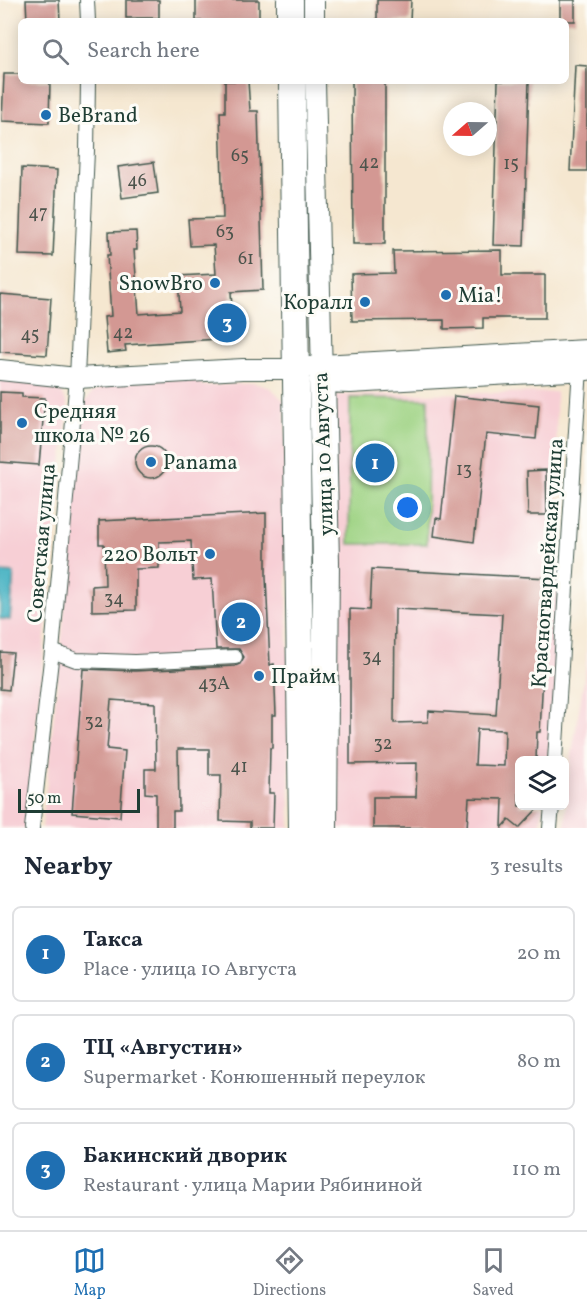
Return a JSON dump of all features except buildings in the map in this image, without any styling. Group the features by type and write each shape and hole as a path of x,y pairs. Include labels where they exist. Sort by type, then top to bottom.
{"highway":[{"path":"290,0 290,18"},
{"name":"улица 10 Августа","path":"292,84 326,562 324,828"},
{"path":"313,371 350,380 584,362"},
{"name":"улица 10 Августа","path":"302,828 313,371"}],"main road":[{"path":"314,0 314,18"},
{"name":"улица 10 Августа","path":"313,371 315,84"},
{"path":"0,370 78,378 243,369 313,371"}],"street":[{"path":"87,0 88,18"},
{"name":"Советская улица","path":"32,828 52,651 78,378 88,84"},
{"name":"Красногвардейская улица","path":"555,756 578,411 584,362"},
{"path":"52,651 76,660 135,662 235,657"},
{"path":"550,828 552,810"}],"shaded area":[{"path":"200,376 202,386 254,383 271,388 285,402 290,828 42,828 61,649 81,412 92,393 111,382"},
{"path":"0,378 51,384 62,393 68,406 26,828 0,828"},
{"path":"556,392 560,664 548,756 515,756 515,810 542,810 540,828 332,828 335,395"},
{"path":"587,633 587,828 565,828 566,810 569,810 569,773 586,666"}],"green space":[{"path":"350,398 428,399 427,544 349,544"}],"water":[{"path":"0,572 14,573 10,620 0,619"}],"place":[{"name":"BeBrand","path":"46,115"},
{"name":"SnowBro","path":"215,283"},
{"name":"Mia!","path":"446,295"},
{"name":"Коралл","path":"365,302"},
{"name":"Бакинский дворик","path":"227,323"},
{"name":"Средняя школа № 26","path":"22,423"},
{"name":"Panama","path":"151,462"},
{"name":"Такса","path":"375,463"},
{"name":"220 Вольт","path":"210,554"},
{"name":"ТЦ «Августин»","path":"241,622"},
{"name":"Прайм","path":"259,676"}]}
